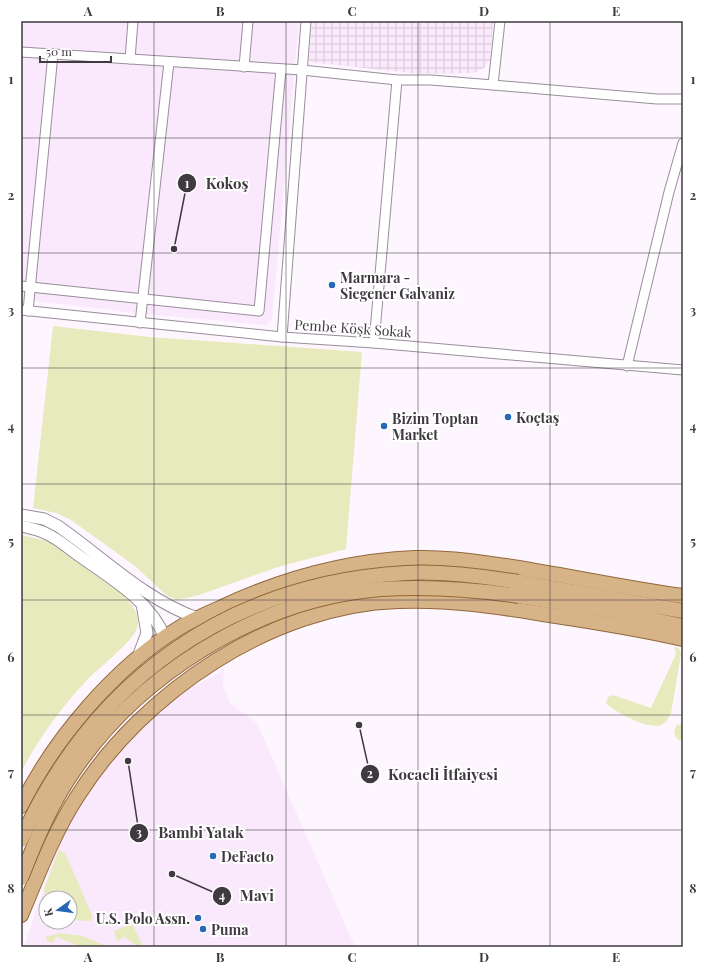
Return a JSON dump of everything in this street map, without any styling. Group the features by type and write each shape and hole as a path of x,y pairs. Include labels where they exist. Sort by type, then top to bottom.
{"main road":[{"path":"21,806 31,786 51,755 79,717 138,658 178,628 197,618 252,592 296,578 345,567 415,558 472,561 568,575 683,596"},
{"path":"21,840 53,777 78,741 106,708 162,659 191,639 227,619 261,603 294,592 337,582 374,576 443,573 518,582 683,611"},
{"path":"21,878 45,823 67,781 112,723 137,698 170,671 234,632 282,611 328,597 379,589 430,587 479,590 519,596 607,610 683,626"},
{"path":"252,592 242,606 242,620 248,632 258,637"},
{"path":"21,915 57,831 77,797 101,763 125,735 157,705 216,660 258,637 300,620 345,607 396,601 446,601 589,621 683,639"},
{"path":"197,618 208,623 215,634 218,650 216,660"},
{"path":"165,638 166,649 170,661 181,672 192,677"},
{"path":"125,671 140,671 150,678 157,691 157,705"}],"street":[{"path":"130,59 134,21"},
{"path":"244,67 248,21"},
{"path":"282,337 306,21"},
{"path":"493,85 500,21"},
{"path":"21,52 302,70 397,80 431,80 656,99 683,99"},
{"path":"24,311 53,54"},
{"path":"140,323 169,62"},
{"path":"26,287 259,311 281,69"},
{"path":"374,343 397,80"},
{"path":"627,366 669,192 683,143"},
{"name":"Pembe Köşk Sokak","path":"24,311 282,337 374,343 683,370"},
{"path":"21,515 44,519 58,526 146,592 168,606 197,618"},
{"path":"21,526 45,533 109,577 142,604 161,627 165,638"},
{"path":"138,658 147,633 142,604"}],"shaded area":[{"path":"21,21 299,21 272,320 266,325 135,313 21,299"},
{"path":"312,21 493,21 490,60 484,68 474,73 420,74 309,62"},
{"path":"224,670 223,686 230,703 257,723 355,947 24,947 38,905 38,930 78,930 78,890 43,890 59,843 78,805 107,762 142,723 182,693"}],"green space":[{"path":"53,326 150,337 362,352 346,549 278,567 199,595 178,600 167,596 135,566 71,520 56,513 33,508"},
{"path":"21,535 48,541 122,594 134,609 138,618 138,623 134,634 129,641 91,676 67,702 35,747 21,772"},
{"path":"674,647 679,648 681,654 671,713 664,723 656,726 640,723 616,711 606,703 608,697 613,695 651,708 676,654"},
{"path":"683,724 683,741 678,740 674,730 677,725"},
{"path":"59,850 65,853 92,915 91,921 78,920 78,890 44,889"},
{"path":"129,925 133,925 143,947 138,947 123,936 119,941 116,939 114,931"},
{"path":"59,933 83,936 109,947 82,947 56,937 53,943 47,941 46,937"}],"place":[{"name":"Kokoş","path":"174,249"},
{"name":"Marmara - Siegener Galvaniz","path":"332,285"},
{"name":"Koçtaş","path":"508,417"},
{"name":"Bizim Toptan Market","path":"384,426"},
{"name":"Kocaeli İtfaiyesi","path":"359,725"},
{"name":"Bambi Yatak","path":"128,761"},
{"name":"DeFacto","path":"213,856"},
{"name":"Mavi","path":"172,874"},
{"name":"U.S. Polo Assn.","path":"198,918"},
{"name":"Puma","path":"203,929"}]}
